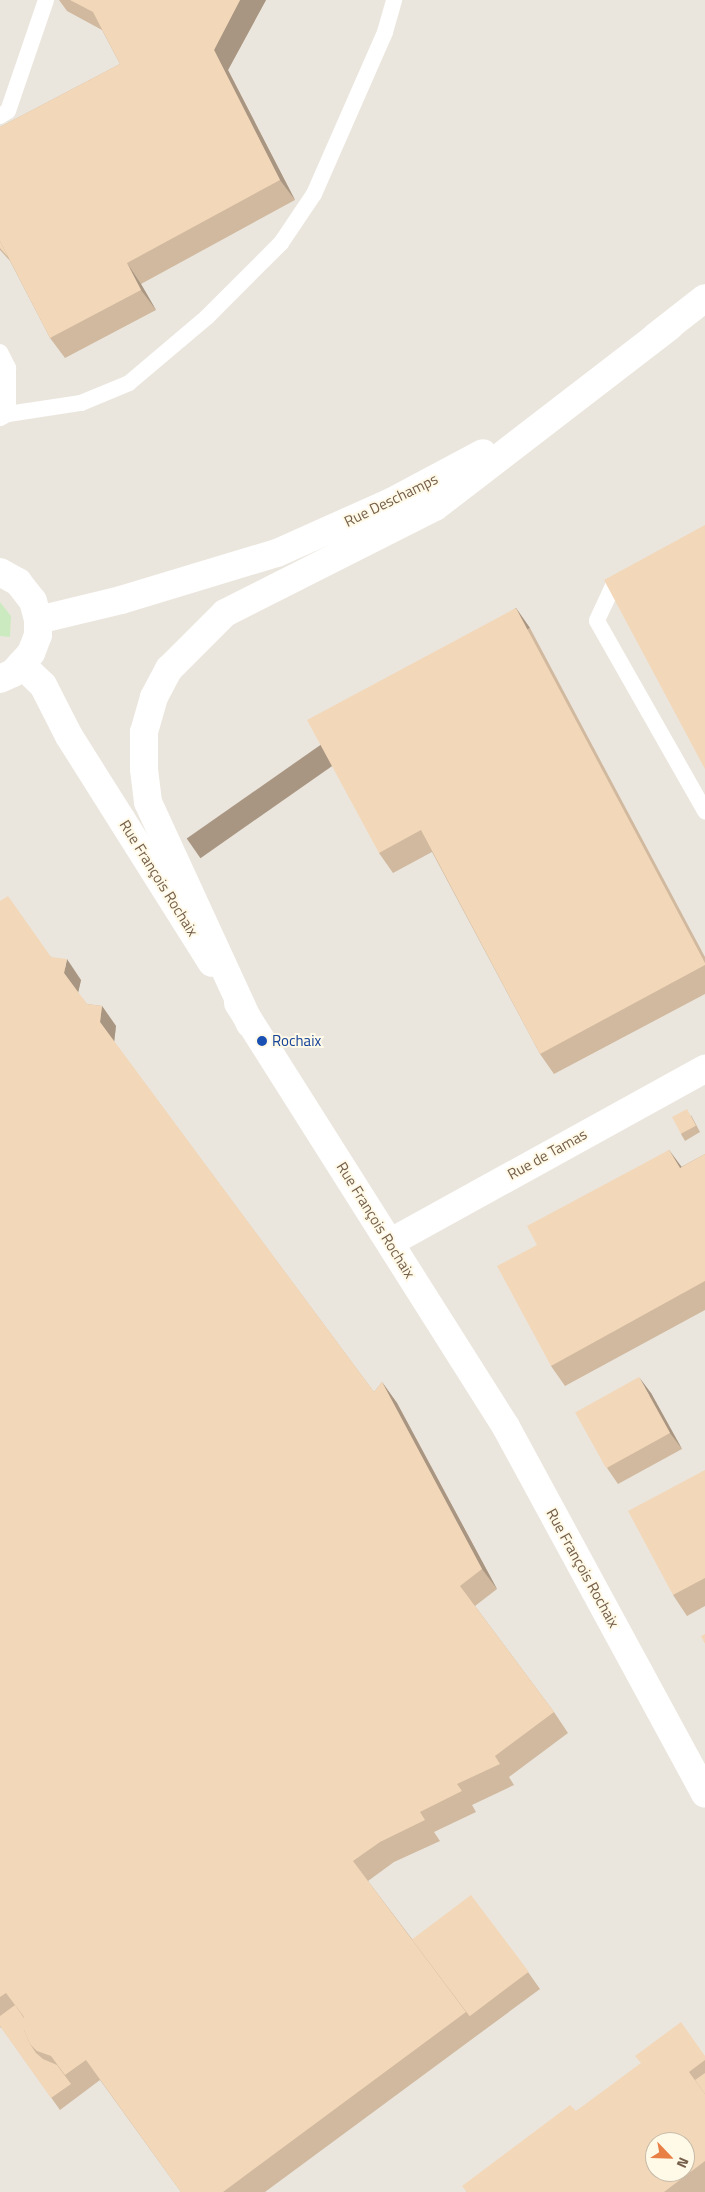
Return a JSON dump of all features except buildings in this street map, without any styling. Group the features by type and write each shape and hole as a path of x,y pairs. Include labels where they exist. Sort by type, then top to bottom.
{"main road":[{"name":"Rue Deschamps","path":"38,620 121,600 277,553 390,502 477,457 551,410 670,326 705,298"},
{"path":"250,1024 148,802 144,769 144,732 154,697 169,669 225,613 435,507 670,326"},
{"path":"0,572 18,582 33,601 38,620 38,635 31,654 11,671"},
{"name":"Rue François Rochaix","path":"11,671 43,685 69,736 250,1024 391,1242 506,1427 705,1793"},
{"name":"Rue de Tamas","path":"391,1242 705,1069"}],"lane":[{"path":"0,116 8,111 46,0"},
{"path":"0,352 8,368 4,416 81,403 129,383 207,317 281,243 314,194 385,32 394,0"},
{"path":"636,571 613,586 597,621 705,811"}],"shaded area":[{"path":"0,0 705,0 705,2192 0,2192"}],"green space":[{"path":"0,602 11,616 10,637 0,636"}],"place":[{"name":"Rochaix","path":"262,1041"}]}
